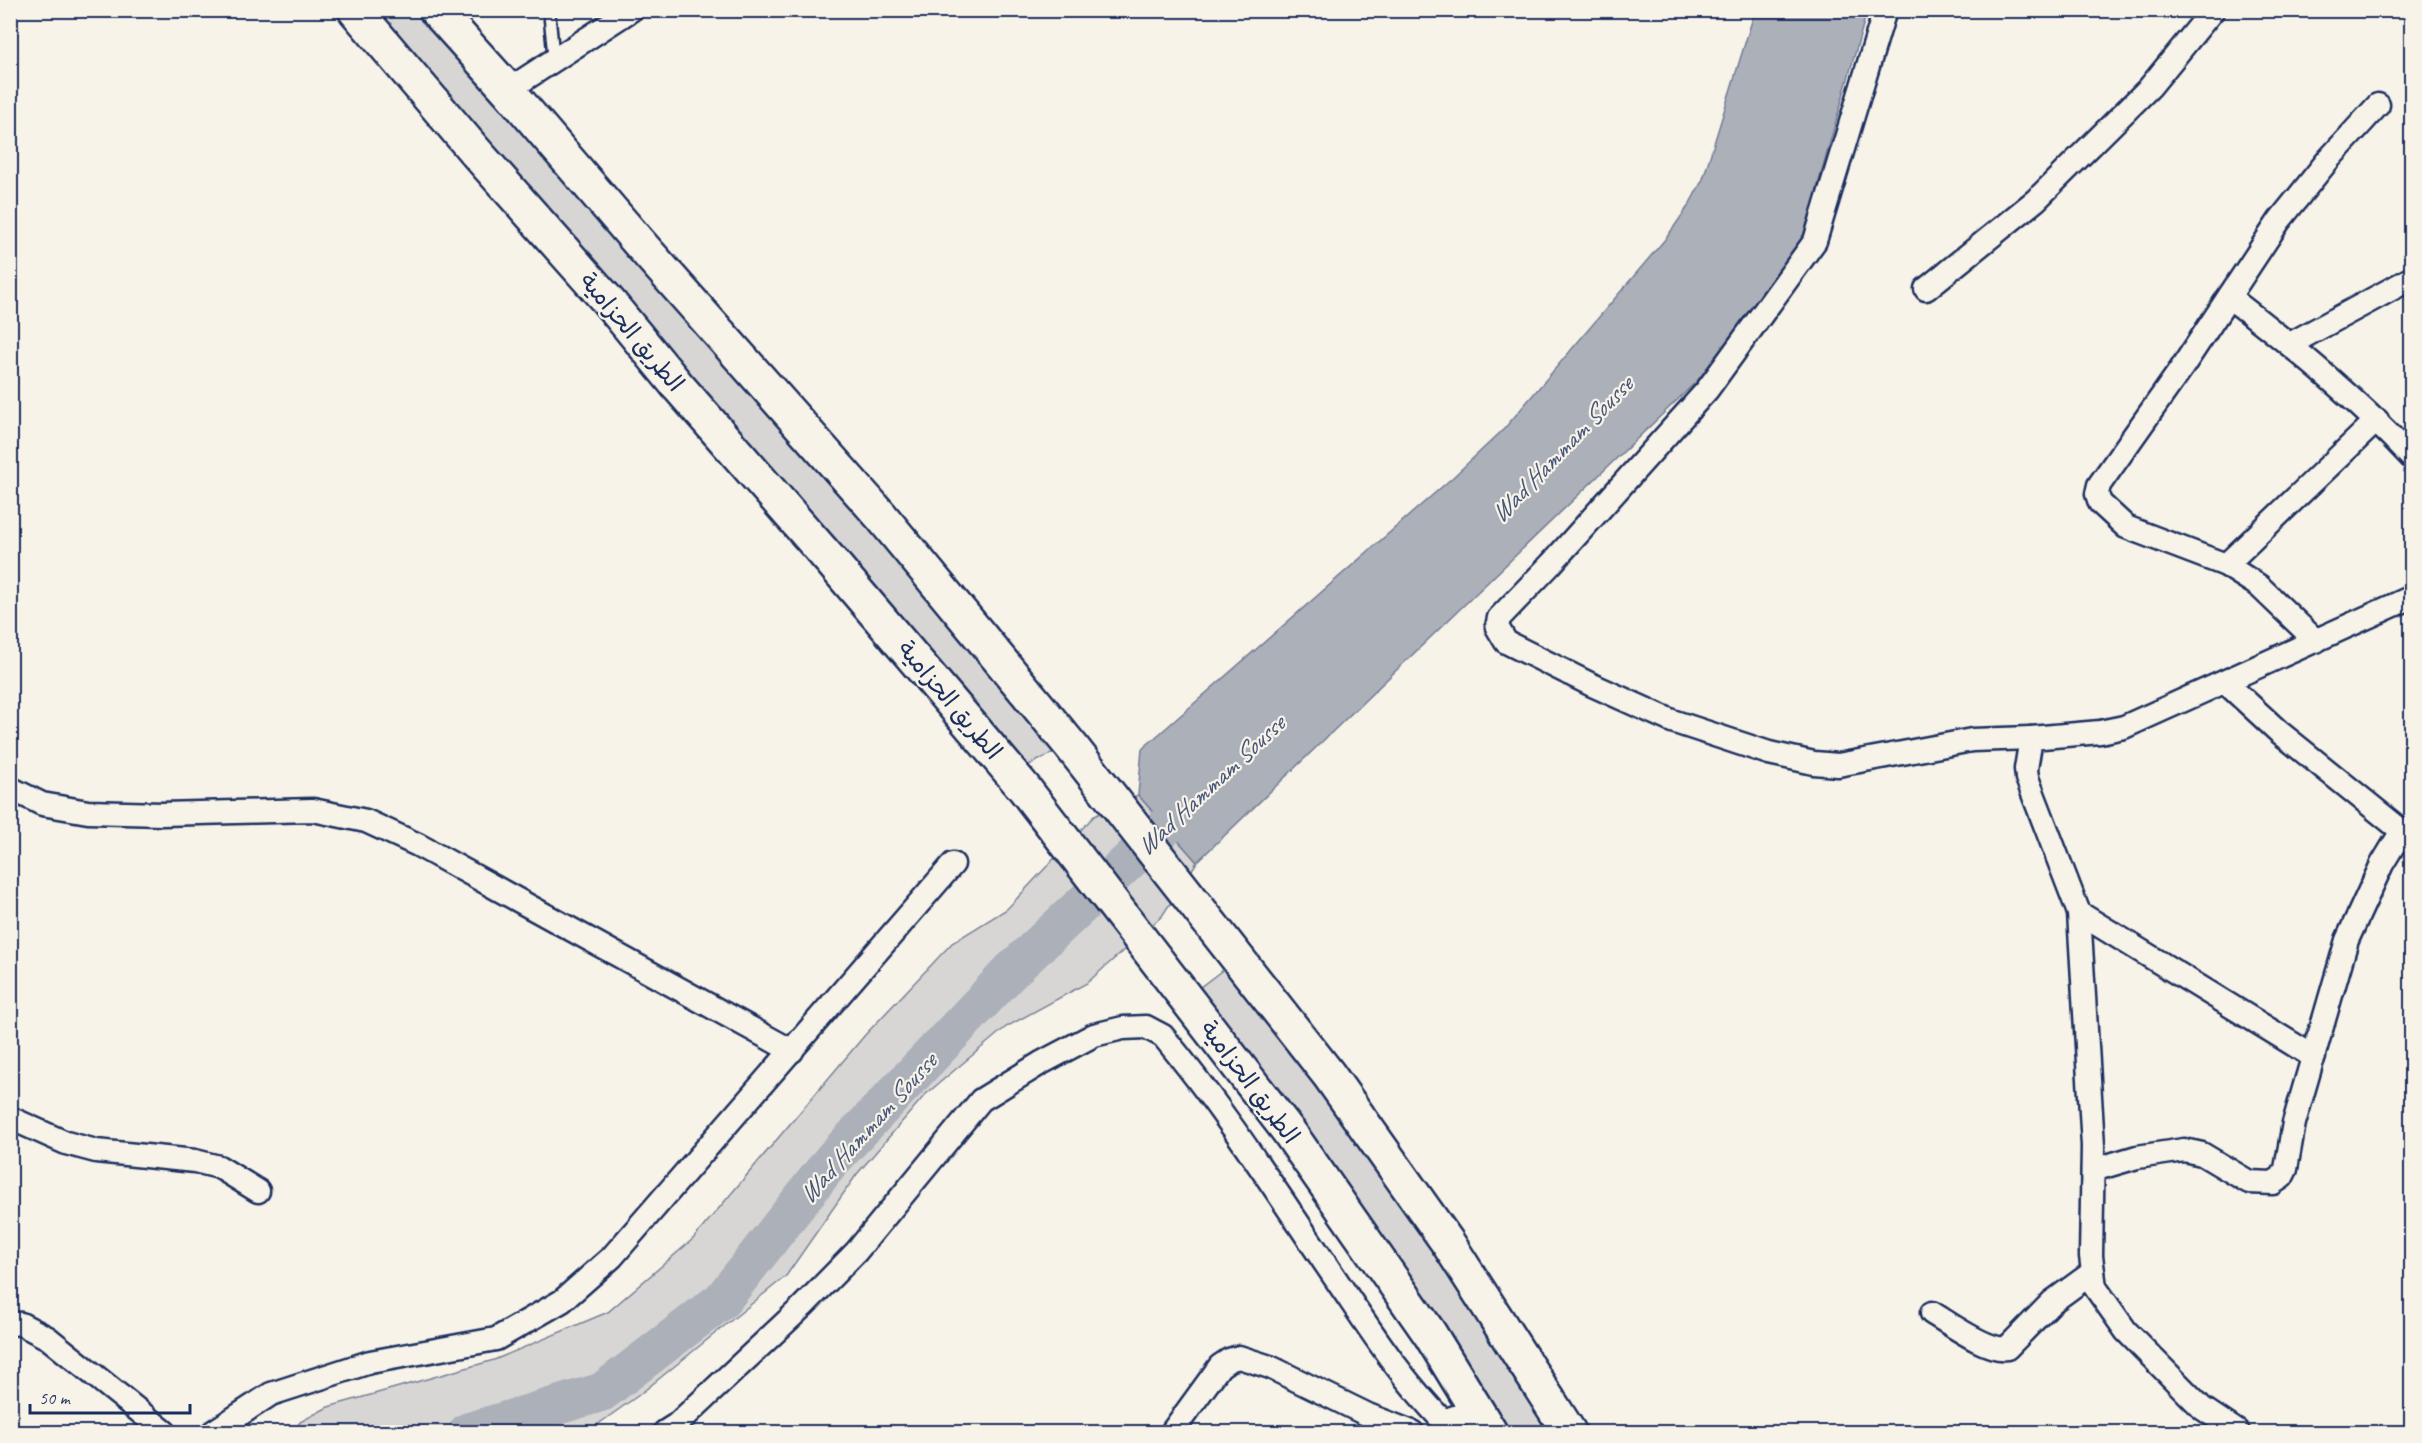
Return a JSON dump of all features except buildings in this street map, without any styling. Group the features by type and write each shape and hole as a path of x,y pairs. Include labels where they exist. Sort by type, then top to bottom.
{"highway":[{"name":"الطريق الحزامية","path":"355,10 474,150 608,301 677,385 838,569 1024,788 1289,1132 1430,1334 1483,1421"},
{"path":"435,10 508,90 640,244 881,516 1071,746 1329,1075 1448,1244 1569,1432"}],"street":[{"path":"508,90 631,10"},
{"path":"1885,10 1815,241 1707,390 1551,564 1499,618 1497,627 1506,642 1672,722 1769,753 1814,763 1838,765 1972,740 2031,738 2100,732 2124,727 2412,597"},
{"path":"1926,289 2036,200 2150,87 2213,10"},
{"path":"2316,641 2259,586 2226,566 2126,526 2100,503 2097,494 2099,485 2279,221 2328,160 2378,105"},
{"path":"2290,344 2412,278"},
{"path":"2229,297 2290,344 2408,449"},
{"path":"2226,566 2377,420"},
{"path":"2093,1170 2138,1157 2184,1150 2202,1154 2249,1182 2261,1184 2278,1181 2286,1169 2294,1123 2347,940 2382,864 2407,835 2278,731 2225,682"},
{"path":"2031,738 2026,769 2027,778 2079,913 2092,1134 2091,1256 2095,1287 2127,1332 2202,1408 2238,1432"},
{"path":"10,788 42,804 88,812 162,814 313,810 366,821 418,845 792,1050"},
{"path":"213,1432 271,1394 370,1362 496,1339 562,1301 612,1257 953,864"},
{"path":"2079,913 2314,1057"},
{"path":"665,1432 676,1425 803,1306 856,1252 981,1100 1041,1063 1094,1035 1123,1028 1146,1027 1163,1036 1243,1141 1437,1427 1483,1421"},
{"path":"10,1118 66,1143 96,1151 195,1161 219,1167 258,1191"},
{"path":"1932,1313 1973,1337 2000,1349 2007,1348 2052,1302 2093,1272"},
{"path":"10,1323 21,1324 48,1338 165,1432"},
{"path":"1172,1432 1221,1366 1239,1357 1270,1367 1368,1415 1412,1432"}],"lane":[{"path":"549,10 554,61"}],"shaded area":[{"path":"372,11 417,11 522,124 947,615 1059,750 1023,768"},
{"path":"1138,795 1197,862 1162,916 1087,983 1006,1027 925,1095 857,1174 786,1276 639,1395 587,1432 293,1432 300,1422 328,1407 494,1360 608,1312 693,1239 865,1035 952,943 1007,909 1094,816"},
{"path":"1229,965 1426,1236 1551,1432 1509,1432 1395,1260 1199,988"}],"water":[{"path":"1755,11 1867,11 1803,238 1698,380 1197,862 1138,795 1142,749 1452,478 1504,429 1667,237 1689,205 1703,179"}],"waterway":[{"name":"Wad Hammam Sousse","path":"468,1432 602,1392 722,1300 833,1159 1012,970 1204,791"}]}
